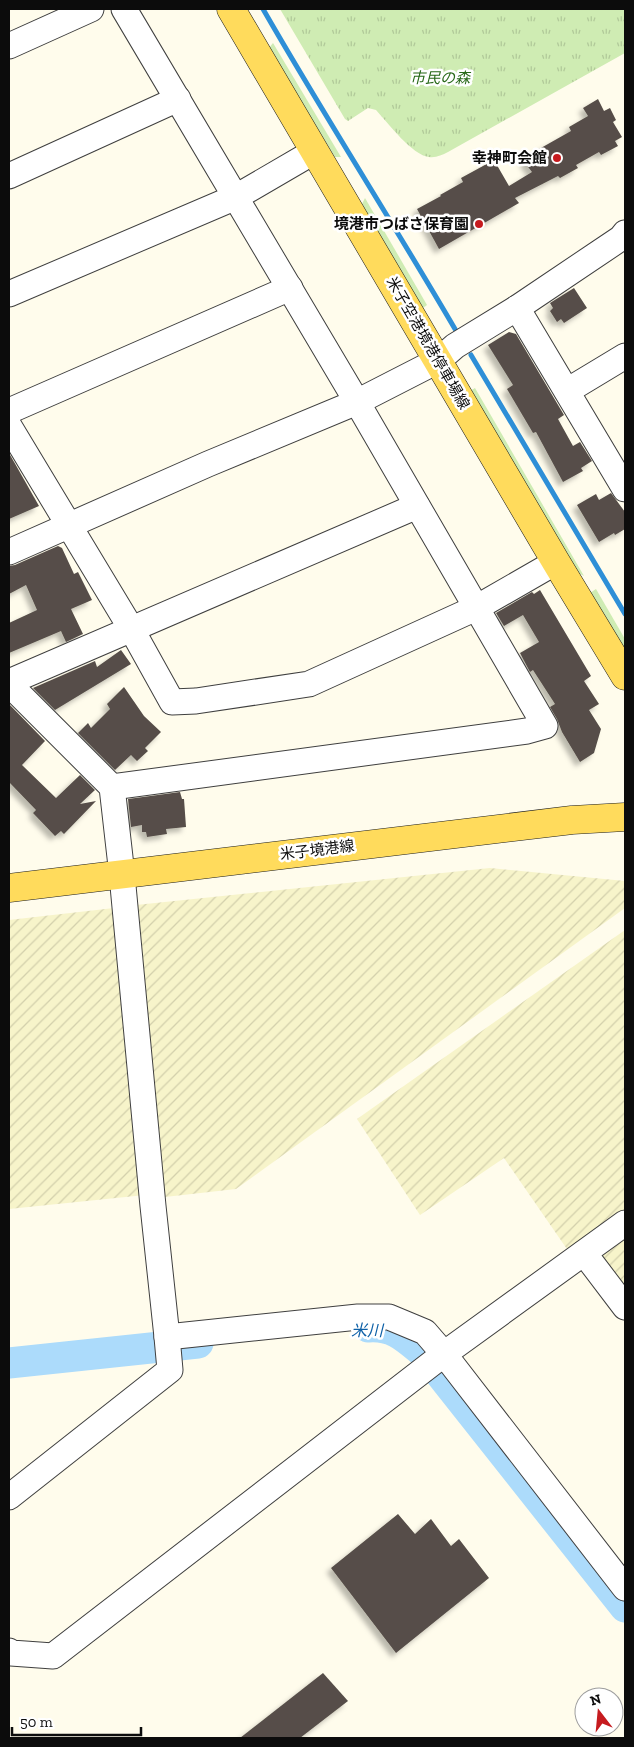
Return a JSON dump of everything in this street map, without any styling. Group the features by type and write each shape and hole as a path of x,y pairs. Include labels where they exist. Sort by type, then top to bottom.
{"main road":[{"name":"米子空港境港停車場線","path":"231,9 625,676"},
{"name":"米子境港線","path":"9,888 572,820 625,817"}],"street":[{"path":"9,46 91,9"},
{"path":"112,787 527,731 545,726 357,402 124,9"},
{"path":"9,176 178,100"},
{"path":"9,294 236,197 315,151"},
{"path":"9,552 208,464 357,402 439,360 456,346 517,308 625,234"},
{"path":"9,411 290,288"},
{"path":"517,308 624,486"},
{"path":"567,391 625,356"},
{"path":"9,426 68,527 132,630 172,702 196,701 309,684 476,608 556,562"},
{"path":"9,1497 170,1370 112,787 9,683 418,506"},
{"path":"9,1651 11,1653 53,1656 444,1354 625,1223"},
{"path":"584,1253 625,1307"},
{"path":"167,1337 358,1317 389,1317 425,1332 622,1578"}],"shaded area":[{"path":"490,868 625,881 625,908 236,1189 165,1197 136,905"},
{"path":"114,908 145,1195 9,1209 9,920"},
{"path":"625,930 625,1210 569,1252 504,1158 420,1215 357,1119"},
{"path":"625,1233 625,1292 595,1253"}],"green space":[{"name":"市民の森","path":"280,9 625,9 625,53 448,152 437,157 429,157 415,151 408,145 376,110 368,108 348,121 345,119"},
{"path":"273,43 341,157 335,157 269,48"},
{"path":"365,198 427,305 423,308 362,204"},
{"path":"475,388 584,576 575,571 470,391"},
{"path":"596,589 625,639 625,653 590,593"}],"building":[{"path":"598,99 604,111 610,108 616,120 613,122 622,137 615,141 618,146 601,155 599,152 576,165 578,168 560,178 558,176 515,198 519,203 439,249 417,209 463,182 461,178 494,160 509,186 532,172 525,163 525,157 571,131 569,127 588,116 583,108"},
{"path":"574,288 587,308 564,323 561,319 557,322 550,311 553,308 550,303"},
{"path":"509,332 516,334 564,415 558,419 573,446 580,442 592,461 581,468 583,471 563,482 536,432 533,433 507,389 513,385 488,345"},
{"path":"9,453 39,506 9,519"},
{"path":"611,493 625,512 625,529 599,542 577,505 596,494 599,500"},
{"path":"58,546 62,548 74,574 78,572 92,600 71,609 83,634 66,642 61,631 9,653 9,623 37,610 26,585 9,594 9,566"},
{"path":"540,590 591,676 584,681 599,704 589,710 601,729 594,753 580,762 550,707 555,704 533,670 530,672 520,653 539,642 523,615 504,626 496,613 532,592 534,594"},
{"path":"121,650 131,664 55,710 33,688 95,661 97,667"},
{"path":"124,687 144,716 161,732 145,748 148,751 137,761 131,755 115,770 78,733 88,723 91,728 110,709 107,704"},
{"path":"9,704 45,741 22,765 56,798 80,775 95,790 80,804 96,801 64,834 61,831 55,836 33,813 36,810 9,782"},
{"path":"180,792 182,799 184,799 186,827 166,829 167,834 147,837 146,832 142,832 142,825 131,827 128,799"},
{"path":"398,1514 415,1534 431,1519 451,1546 459,1539 489,1578 396,1653 331,1568"},
{"path":"323,1673 348,1701 300,1738 240,1738"}],"waterway":[{"path":"263,9 455,329"},
{"path":"471,355 625,614"},
{"name":"米川","path":"368,1327 392,1330 423,1352 625,1607"},
{"name":"米川","path":"9,1363 198,1343"}],"place":[{"name":"幸神町会館","path":"557,158"},
{"name":"境港市つばさ保育園","path":"479,224"}]}
